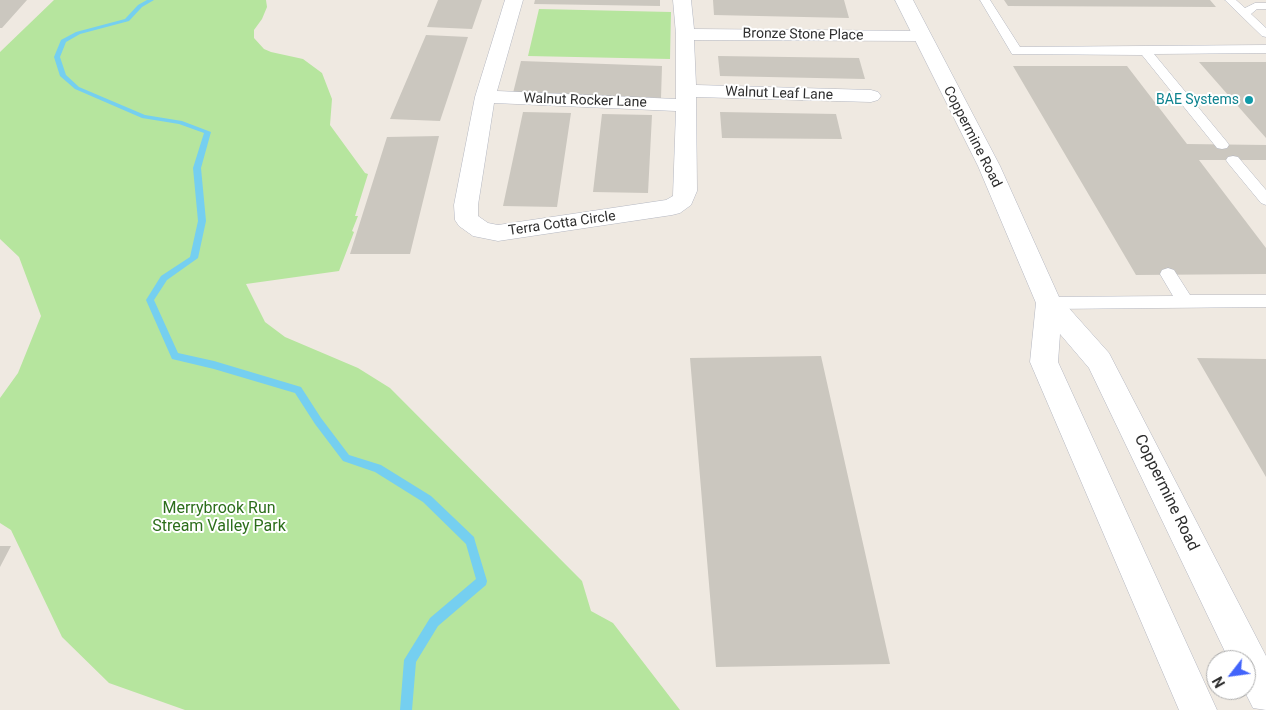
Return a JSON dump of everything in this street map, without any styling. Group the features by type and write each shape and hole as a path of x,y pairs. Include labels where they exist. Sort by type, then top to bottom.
{"street":[{"name":"Terra Cotta Circle","path":"514,0 485,97 466,205 467,220 481,230 498,233 672,207 683,200 686,191 686,98 685,34 682,0"},
{"name":"Coppermine Road","path":"904,0 989,166 1049,303 1100,361 1266,695"},
{"name":"Bronze Stone Place","path":"685,34 921,36"},
{"name":"Walnut Leaf Lane","path":"686,98 871,96"},
{"name":"Walnut Rocker Lane","path":"485,97 686,98"},
{"name":"Coppermine Road","path":"1049,303 1044,362 1198,710"}],"lane":[{"path":"985,0 1016,51 1266,49"},
{"path":"1230,0 1266,34"},
{"path":"1244,13 1255,6 1266,6"},
{"path":"1244,13 1266,19"},
{"path":"1088,51 1095,66"},
{"path":"1145,51 1222,145"},
{"path":"1233,160 1266,200"},
{"path":"1168,274 1186,302"},
{"path":"1049,303 1266,301"}],"green space":[{"name":"Merrybrook Run Stream Valley Park","path":"54,0 266,0 267,7 262,19 254,30 254,38 264,49 303,59 322,73 332,99 330,125 365,173 368,174 355,216 358,216 352,231 354,232 339,271 246,284 265,322 285,337 358,368 390,388 582,581 591,611 613,623 680,710 185,710 109,683 62,637 11,530 0,523 0,398 18,373 41,316 19,257 0,239 0,52"},
{"path":"539,9 671,12 670,59 528,56"}],"building":[{"path":"0,0 27,0 2,28 0,28"},
{"path":"438,0 482,0 472,29 427,27"},
{"path":"535,0 660,0 660,6 534,4"},
{"path":"713,0 844,0 849,18 714,15"},
{"path":"1004,0 1210,0 1216,7 1008,6"},
{"path":"426,35 468,37 440,121 390,119"},
{"path":"718,56 859,58 865,79 720,76"},
{"path":"521,61 662,66 661,98 513,93"},
{"name":"BAE Systems","path":"1199,62 1266,62 1266,138"},
{"path":"1013,66 1127,66 1187,144 1266,145 1266,160 1199,160 1266,248 1266,274 1136,275"},
{"path":"523,112 571,113 557,207 503,206"},
{"path":"720,112 836,114 842,139 722,138"},
{"path":"602,114 652,115 648,193 593,192"},
{"path":"439,136 410,254 350,254 387,137"},
{"path":"821,356 890,664 716,667 690,358"},
{"path":"1197,358 1266,359 1266,477"},
{"path":"0,546 11,546 0,567"}],"waterway":[{"path":"151,0 140,6 127,20 78,33 63,41 57,57 63,76 77,88 144,117 180,122 208,132 197,168 202,221 194,258 164,278 150,300 175,356 214,365 298,390 318,421 346,458 378,468 427,499 470,541 482,581 434,622 410,660 406,710"}],"place":[{"name":"BAE Systems","path":"1249,100"}]}
